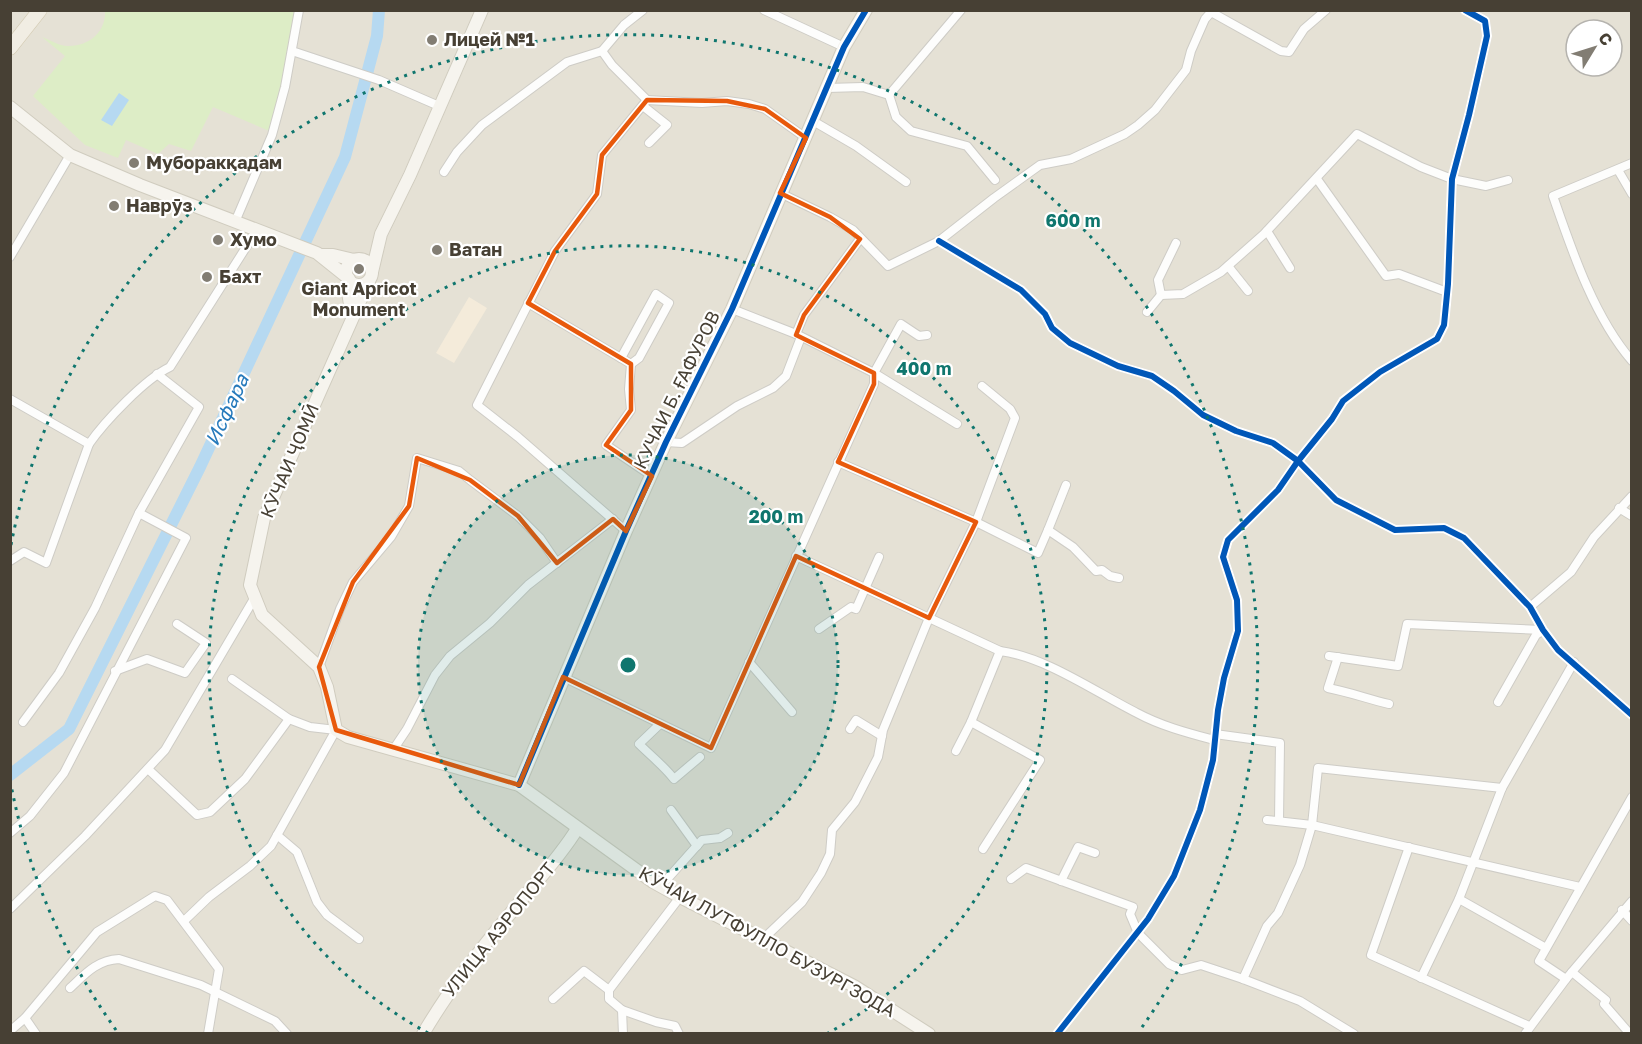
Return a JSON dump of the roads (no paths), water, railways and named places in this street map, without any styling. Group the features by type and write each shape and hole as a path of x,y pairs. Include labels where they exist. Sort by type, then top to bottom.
{"main road":[{"path":"10,48 40,10"},
{"name":"КӮЧАИ ҶОМӢ","path":"336,730 327,687 319,666 262,615 250,585 264,518 370,276 381,234 410,175 482,10"},
{"name":"КУЧАИ Б. ҒАФУРОВ","path":"519,786 626,531 666,442 732,309 844,47 866,10"},
{"path":"10,106 70,154 140,185 319,254 368,262 370,276 357,284 319,254"},
{"path":"352,318 348,292 348,265 358,259 381,234"},
{"name":"КӮЧАИ ЛУТФУЛЛО БУЗУРГЗОДА","path":"336,730 348,737 519,786 661,886 854,986 929,1034"},
{"name":"УЛИЦА АЭРОПОРТ","path":"423,1034 446,995 509,914 564,849 577,828"}],"street":[{"path":"235,222 272,135 292,51 299,10"},
{"path":"444,172 457,152 482,125 567,62 602,51 624,25 643,10"},
{"path":"764,10 783,14 844,47"},
{"path":"889,95 962,10"},
{"path":"780,194 853,230 888,266 939,241 1040,165 1071,159 1125,134 1138,125 1155,110 1186,70 1191,51 1205,19 1212,11 1281,51 1289,52 1304,29 1326,10"},
{"path":"1057,1034 1138,933 1174,876 1200,810 1213,760 1224,678 1238,631 1237,600 1223,557 1228,540 1278,490 1343,401 1380,372 1437,339 1444,325 1452,179 1487,36 1485,21 1471,12"},
{"path":"292,51 348,68 439,106"},
{"path":"602,51 645,103 667,125 649,143"},
{"path":"827,88 863,87 889,95"},
{"path":"889,95 896,117 911,131 967,146 995,180"},
{"path":"645,103 727,101 749,104 765,109 806,138"},
{"path":"626,531 518,437 477,405 555,251 597,194 602,155 645,103"},
{"path":"813,121 856,146 906,182"},
{"path":"1147,312 1161,295 1183,294 1228,266 1267,231 1357,134 1421,167 1452,179 1486,186 1508,180"},
{"path":"10,257 70,154"},
{"path":"1632,163 1553,196 1580,269 1615,342 1632,362"},
{"path":"1617,170 1632,194"},
{"path":"1317,179 1386,276 1398,274 1447,292"},
{"path":"10,561 24,552 46,563 89,444 99,430 157,374 170,368 257,230"},
{"path":"1267,231 1290,268"},
{"path":"666,442 682,444 738,406 773,388 786,376 804,315 860,238"},
{"path":"939,241 1021,290 1046,314 1052,328 1070,343 1118,366 1152,376 1203,415 1236,431 1273,443 1298,461 1336,500 1395,530 1444,528 1464,538 1530,607 1558,650 1632,715"},
{"path":"1161,295 1158,280 1176,243"},
{"path":"1228,266 1248,291"},
{"path":"621,358 656,294 669,303 639,358 631,364 628,389 631,410 606,445 652,476"},
{"path":"528,303 631,364"},
{"path":"732,309 799,336 874,373 957,424"},
{"path":"563,677 711,748 874,384 874,373 902,324 919,336 927,335"},
{"path":"23,722 59,673 199,407 157,374"},
{"path":"763,939 802,902 821,873 830,854 832,830 855,802 878,757 882,736 930,618 975,522 1015,418 1010,409 982,386"},
{"path":"10,399 89,444"},
{"path":"319,666 340,609 353,582 391,537 409,506 417,458 459,471 518,516 540,538 557,563"},
{"path":"838,462 975,522 1038,553 1066,485"},
{"path":"1530,607 1571,572 1594,537 1632,496"},
{"path":"1619,508 1632,516"},
{"path":"10,833 30,816 64,773 186,538 142,515"},
{"path":"393,750 407,729 435,675 450,656 490,623 528,585 613,519"},
{"path":"1048,530 1072,547 1096,571 1102,570 1110,576 1119,578"},
{"path":"796,556 1000,651 1017,653 1060,672 1165,726 1215,737 1280,743 1279,821"},
{"path":"819,629 851,607 856,609 879,557"},
{"path":"10,909 86,836 165,750 255,597"},
{"path":"115,671 147,658 185,673 206,643 177,624"},
{"path":"1389,704 1358,694 1328,688 1334,656 1398,666 1407,624 1543,630"},
{"path":"1498,702 1536,635 1543,630"},
{"path":"957,751 1000,651"},
{"path":"749,662 792,712"},
{"path":"1421,978 1459,898 1502,788 1574,662"},
{"path":"183,921 271,846 336,730 310,727 289,719 232,679"},
{"path":"148,769 197,815 210,812 245,779 289,719"},
{"path":"850,729 856,720 882,736"},
{"path":"971,722 1040,760 983,849"},
{"path":"660,724 639,744 662,764 674,780 700,757"},
{"path":"1243,979 1267,926 1278,913 1300,865 1312,825 1318,768 1502,788"},
{"path":"1630,1034 1604,1004 1606,1000 1569,976 1539,961 1632,797"},
{"path":"671,810 697,846"},
{"path":"1267,820 1312,825 1580,887"},
{"path":"661,886 702,840 720,838 728,833"},
{"path":"277,835 297,852 317,902 327,915 359,939"},
{"path":"1061,881 1078,847 1095,853"},
{"path":"1409,848 1371,955 1527,1030 1622,910 1632,901"},
{"path":"1011,879 1026,868 1133,907 1130,914 1138,933 1161,957 1175,967 1182,969 1201,965 1243,979 1300,1001 1354,1034"},
{"path":"10,1031 25,1018 97,932 155,896 167,900 219,969 208,1034"},
{"path":"679,1034 675,1026 622,1010 609,999 609,990 680,897"},
{"path":"1459,898 1546,948"},
{"path":"1622,910 1632,921"},
{"path":"70,988 90,969 109,959 119,959 201,985 275,1021 286,1034"},
{"path":"553,999 584,971 609,990"},
{"path":"622,1010 623,1034"},
{"path":"25,1018 36,1034"}],"water":[{"path":"119,93 129,100 112,126 101,120"}],"waterway":[{"name":"Исфара","path":"10,775 69,729 200,467 345,157 377,36 379,10"}],"place":[{"name":"Лицей №1","path":"432,40"},
{"name":"Муборакқадам","path":"134,163"},
{"name":"Наврӯз","path":"114,206"},
{"name":"Хумо","path":"218,240"},
{"name":"Ватан","path":"437,250"},
{"name":"Giant Apricot Monument","path":"359,269"},
{"name":"Бахт","path":"207,277"}]}
